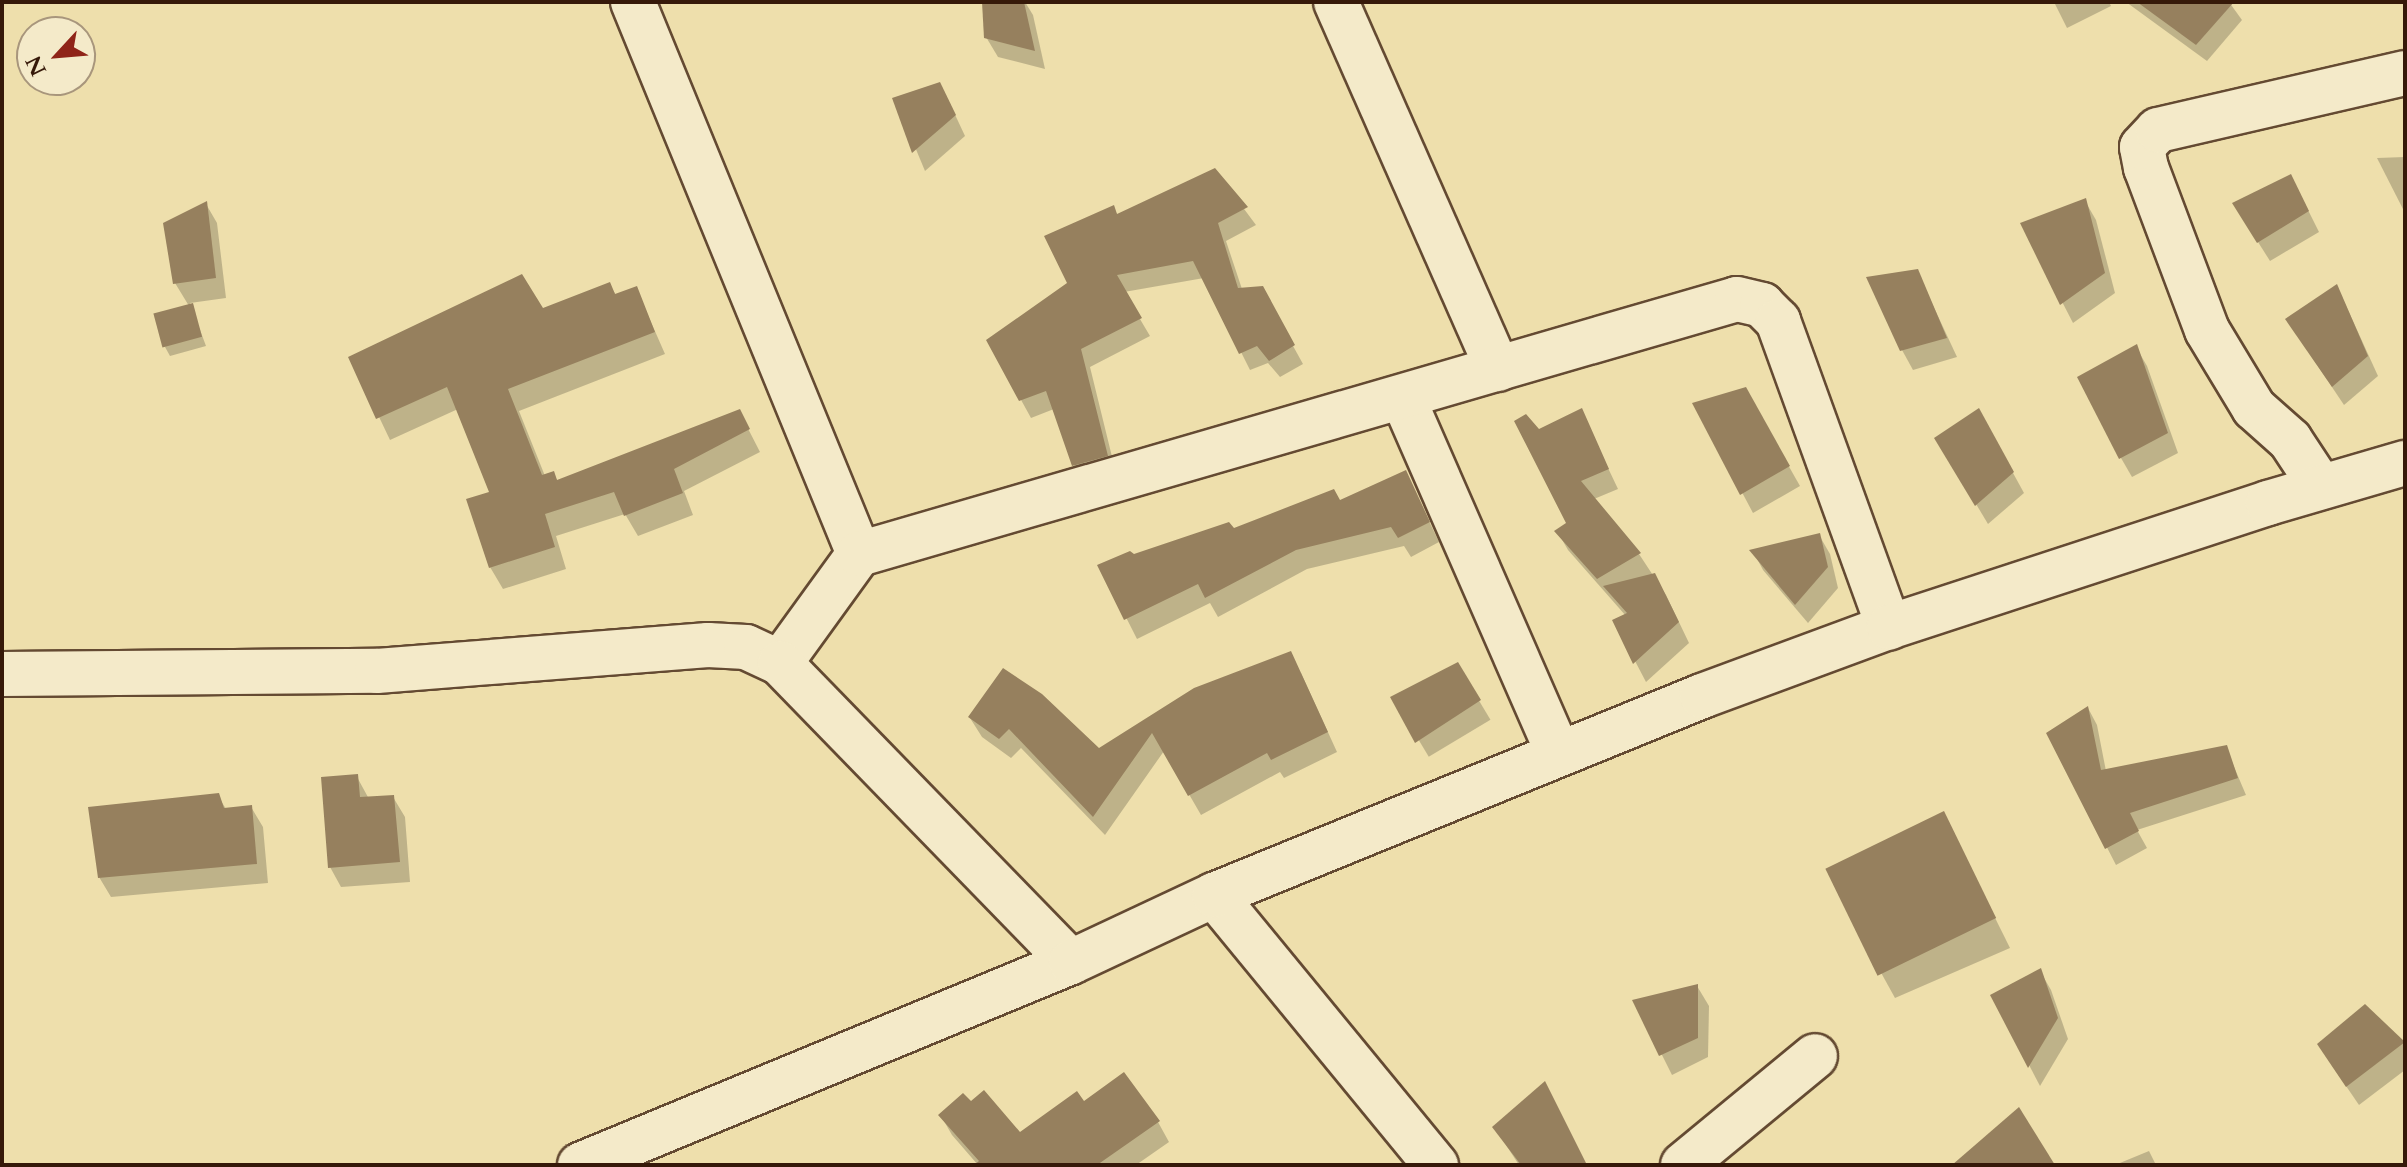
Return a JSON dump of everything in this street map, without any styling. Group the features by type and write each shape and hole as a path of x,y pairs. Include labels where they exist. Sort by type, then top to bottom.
{"street":[{"path":"633,2 859,554"},
{"path":"1336,2 1498,369"},
{"path":"2321,487 2290,440 2254,408 2207,330 2146,168 2142,147 2158,130 2405,73"},
{"path":"780,663 859,554 1737,299 1762,305 1778,321 1889,627"},
{"path":"1403,398 1558,753"},
{"path":"580,1165 1071,962 1214,895 1558,753 1889,627 2321,487 2405,463"},
{"path":"2,674 377,671 708,645 746,647 780,663 1071,962"},
{"path":"1214,895 1436,1165"},
{"path":"1683,1165 1815,1056"}],"building":[{"path":"982,2 1024,2 1035,51 984,38"},
{"path":"2137,2 2234,2 2196,45"},
{"path":"940,82 956,115 912,153 892,98"},
{"path":"1215,168 1248,207 1218,223 1238,288 1263,286 1295,345 1269,361 1257,346 1239,354 1193,261 1117,275 1142,318 1081,349 1108,456 1072,466 1046,391 1019,401 986,340 1067,283 1044,236 1114,205 1117,214"},
{"path":"2291,174 2309,211 2257,243 2232,203"},
{"path":"2086,198 2105,273 2060,305 2020,223"},
{"path":"207,201 216,278 173,284 163,223"},
{"path":"1918,269 1947,338 1900,351 1866,277"},
{"path":"522,274 543,308 610,282 615,294 637,286 655,332 508,389 542,475 554,471 557,480 740,409 750,429 674,469 683,493 624,516 614,492 545,514 555,547 489,568 466,499 489,492 447,387 376,419 348,357"},
{"path":"2337,284 2368,356 2332,387 2285,319"},
{"path":"193,303 202,337 162,347 153,314"},
{"path":"2137,344 2168,433 2119,459 2077,377"},
{"path":"1746,387 1790,466 1740,495 1692,403"},
{"path":"1582,408 1609,469 1581,481 1641,553 1597,579 1554,531 1566,523 1514,421 1526,414 1539,429"},
{"path":"1979,408 2014,472 1975,506 1934,438"},
{"path":"1406,470 1430,522 1398,538 1391,527 1296,550 1205,598 1198,584 1124,620 1097,565 1130,551 1134,554 1229,522 1234,528 1334,489 1340,500"},
{"path":"1820,533 1828,567 1795,605 1749,550"},
{"path":"1655,573 1679,622 1633,664 1612,620 1627,613 1603,586"},
{"path":"1291,651 1328,732 1271,760 1267,753 1188,796 1152,733 1093,817 1009,729 999,739 968,717 1003,668 1042,694 1099,748 1194,688"},
{"path":"1458,662 1481,700 1415,743 1390,697"},
{"path":"2088,706 2101,770 2227,745 2238,778 2130,813 2139,831 2105,849 2046,733"},
{"path":"358,774 360,797 394,795 400,862 328,868 321,777"},
{"path":"219,793 224,808 252,805 257,864 98,878 88,807"},
{"path":"1944,811 1996,918 1878,976 1825,869"},
{"path":"2041,968 2058,1018 2028,1068 1990,995"},
{"path":"1698,984 1698,1038 1659,1056 1632,1000"},
{"path":"2365,1004 2405,1042 2346,1087 2317,1044"},
{"path":"1124,1072 1160,1121 1097,1165 974,1165 979,1161 938,1115 963,1093 971,1101 984,1090 1020,1132 1077,1091 1084,1101"},
{"path":"1545,1081 1587,1165 1521,1165 1492,1127"},
{"path":"2019,1107 2055,1165 1952,1165"}]}
